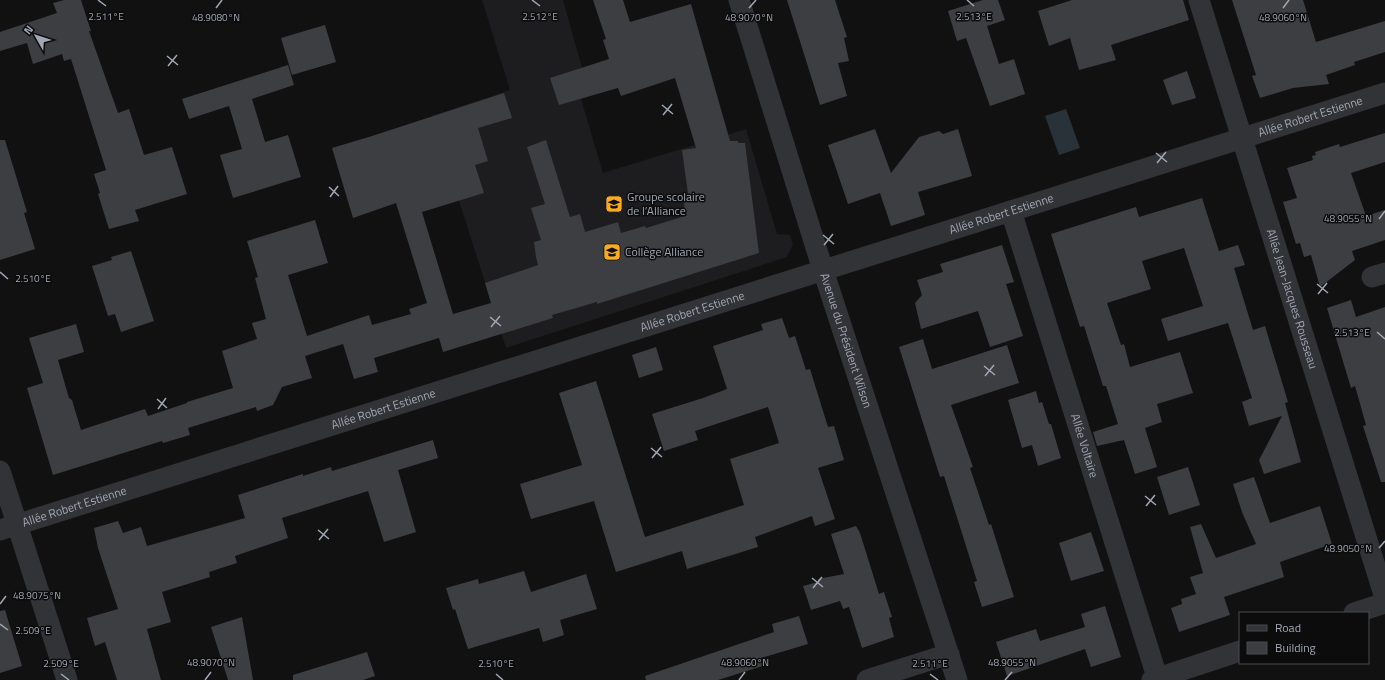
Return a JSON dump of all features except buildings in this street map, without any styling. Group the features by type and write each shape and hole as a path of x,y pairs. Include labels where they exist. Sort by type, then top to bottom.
{"street":[{"name":"Avenue du Président Wilson","path":"739,0 823,270 957,680"},
{"name":"Allée Jean-Jacques Rousseau","path":"1199,0 1385,598"},
{"name":"Allée Robert Estienne","path":"8,527 1385,93"},
{"name":"Allée Voltaire","path":"1011,211 1156,679"},
{"path":"0,471 8,527 66,680"},
{"path":"1357,612 1385,603"},
{"path":"1156,679 1239,651"},
{"path":"868,680 949,654"}],"shaded area":[{"name":"Groupe scolaire de l’Alliance","path":"482,0 563,0 590,96 581,99 603,173 746,129 777,234 790,235 793,244 787,257 506,348 432,116 510,90"},
{"path":"1066,109 1080,148 1059,155 1045,116"}],"place":[{"name":"Groupe scolaire de l’Alliance","path":"614,204"},
{"name":"Collège Alliance","path":"612,252"}]}
